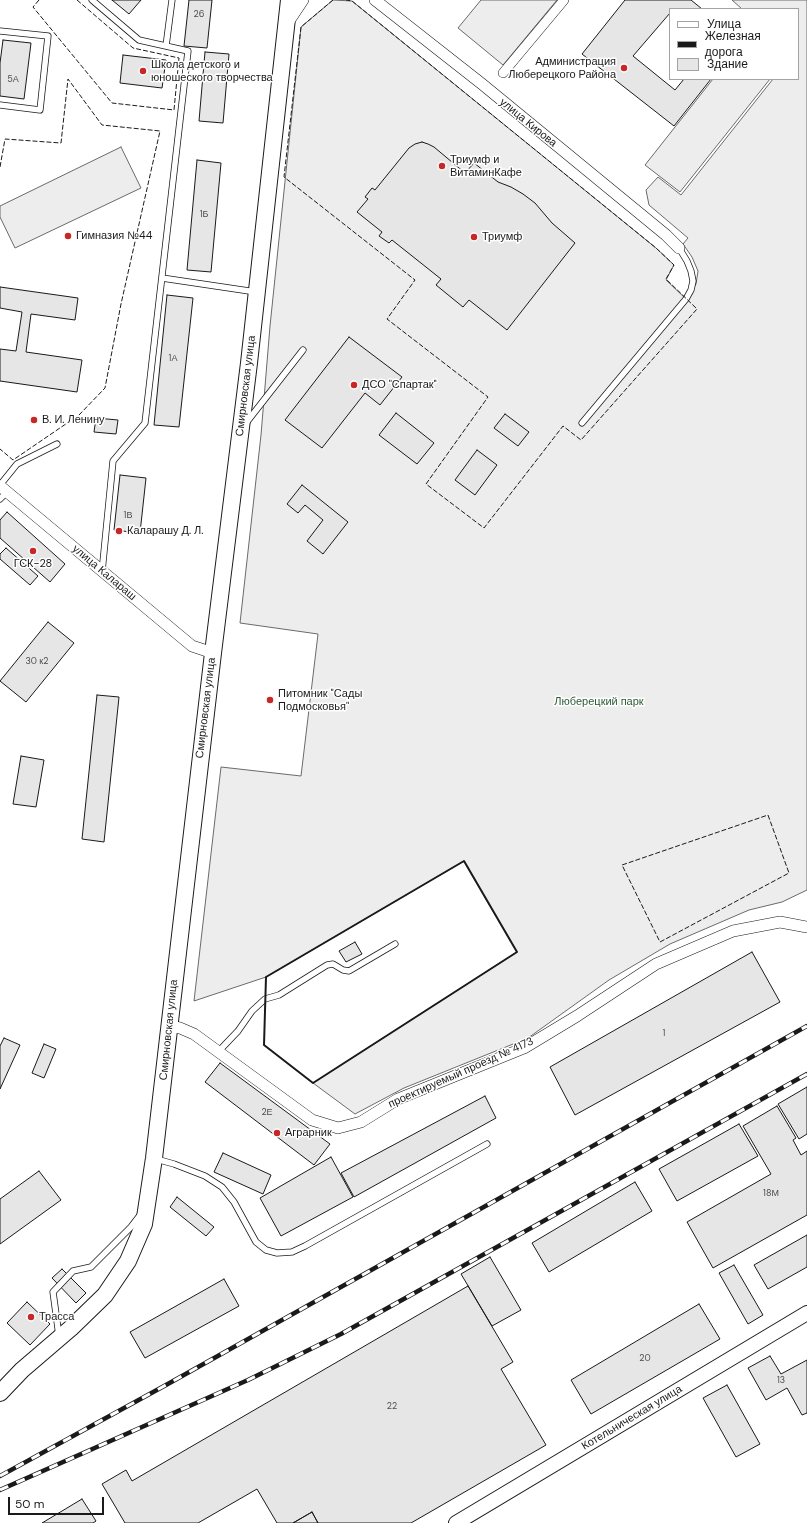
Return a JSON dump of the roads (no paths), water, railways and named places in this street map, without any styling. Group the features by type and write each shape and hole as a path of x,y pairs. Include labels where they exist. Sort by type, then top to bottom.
{"main road":[{"name":"Смирновская улица","path":"0,1393 22,1370 71,1328 105,1295 128,1261 144,1224 154,1158 212,652 241,429 289,0"},
{"name":"Смирновская улица","path":"0,1378 22,1370"}],"street":[{"path":"287,25 303,0"},
{"name":"улица Кирова","path":"375,0 482,84 488,91 666,235 679,248"},
{"path":"503,73 564,0"},
{"name":"улица Калараш","path":"2,490 192,646 212,652"},
{"name":"проектируемый проезд № 4173","path":"169,1026 180,1028 194,1034 312,1120 338,1128 360,1122 398,1099 524,1048 577,1016 656,964 733,931 780,922 807,927"},
{"name":"Котельническая улица","path":"456,1523 807,1313"}],"lane":[{"path":"92,0 139,40 188,51 145,423 113,460 102,572"},
{"path":"166,46 172,0"},
{"path":"0,31 48,36 40,110 0,105"},
{"path":"582,423 681,305 691,290 693,281 691,271 679,248"},
{"path":"162,278 257,292"},
{"path":"241,429 303,350"},
{"path":"2,490 17,464 58,444"},
{"path":"218,1052 238,1031 252,1011 265,999 279,995 327,965 333,964 343,970 349,971 395,944"},
{"path":"154,1158 205,1176 222,1187 234,1202 256,1242 266,1250 277,1253 292,1252 305,1246 487,1144"},
{"path":"59,1337 53,1292 73,1271 92,1267 131,1227 147,1205"}],"railway":[{"path":"0,1476 166,1385 807,1026"},
{"path":"0,1490 248,1380 341,1334 807,1074"}],"place":[{"name":"Администрация Люберецкого Района","path":"624,68"},
{"name":"Школа детского и юношеского творчества","path":"143,71"},
{"name":"Триумф и ВитаминКафе","path":"442,166"},
{"name":"Гимназия №44","path":"68,236"},
{"name":"Триумф","path":"474,237"},
{"name":"ДСО \"Спартак\"","path":"354,385"},
{"name":"В. И. Ленину","path":"34,420"},
{"name":"Каларашу Д. Л.","path":"119,531"},
{"name":"ГСК-28","path":"33,551"},
{"name":"Питомник \"Сады Подмосковья\"","path":"270,700"},
{"name":"Аграрник","path":"277,1133"},
{"name":"Трасса","path":"31,1317"}],"park label":[{"name":"Люберецкий парк","path":"599,702"}]}
